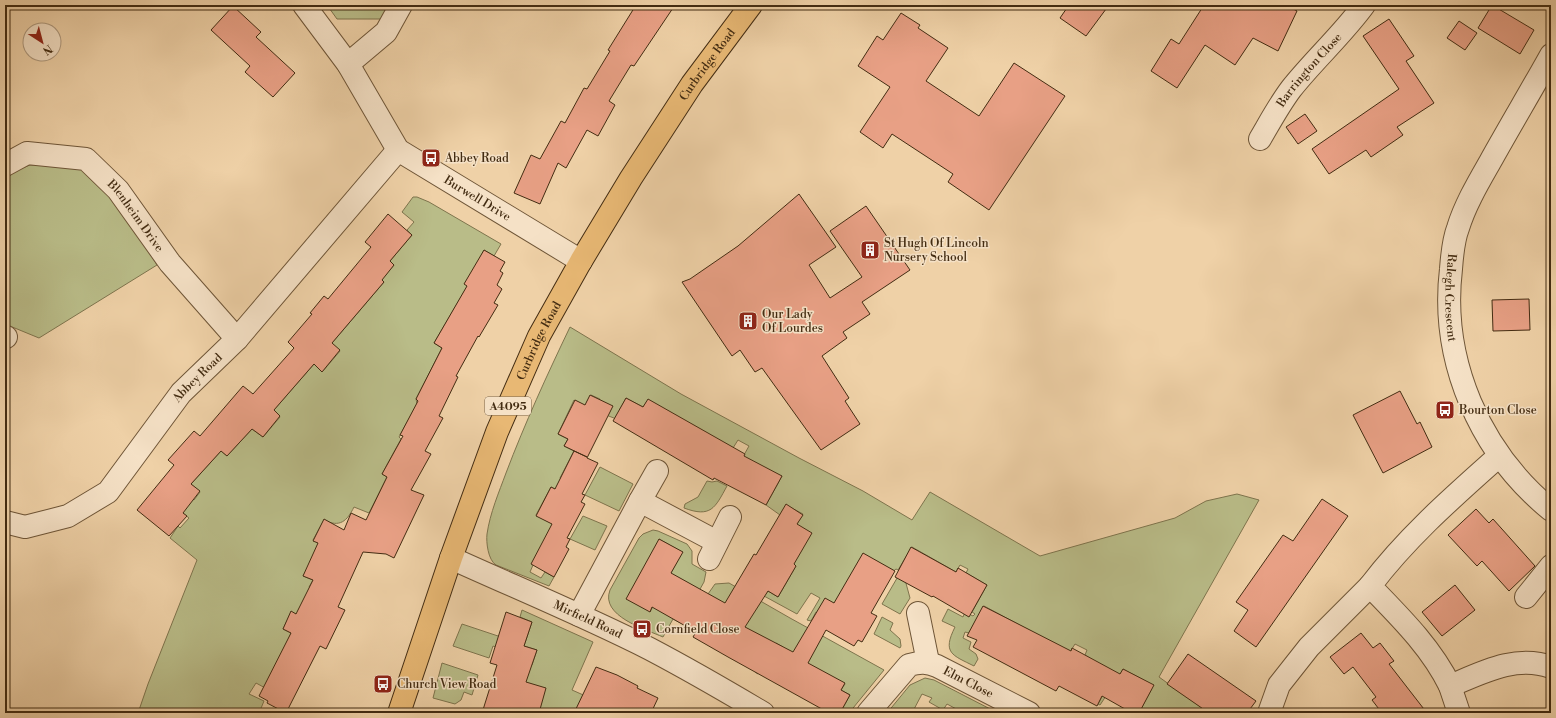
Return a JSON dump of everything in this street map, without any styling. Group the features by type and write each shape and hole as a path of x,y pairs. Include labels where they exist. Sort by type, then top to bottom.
{"main road":[{"name":"Curbridge Road","path":"399,713 451,558 500,425 539,336 581,261 631,178 692,84 751,5"}],"street":[{"name":"Burwell Drive","path":"304,5 348,64 398,150 581,261"},
{"path":"348,64 386,32 401,5"},
{"name":"Barrington Close","path":"1260,139 1279,106 1292,89 1364,5"},
{"name":"Ralegh Crescent","path":"1548,68 1477,186 1458,228 1448,289 1449,313 1457,365 1478,420 1499,456 1538,500 1551,510"},
{"name":"Abbey Road","path":"5,522 25,527 68,516 108,492 181,393 237,339 398,150"},
{"name":"Blenheim Drive","path":"5,165 27,153 86,159 118,190 170,263 237,339"},
{"path":"1270,713 1279,685 1309,647 1370,586 1390,560 1417,532 1499,456"},
{"path":"579,615 657,471"},
{"path":"640,501 713,551 730,517"},
{"name":"Mirfield Road","path":"451,558 579,615 649,649 763,713"},
{"path":"1526,597 1551,566"},
{"path":"1370,586 1415,634 1434,659 1450,686 1459,713"},
{"name":"Elm Close","path":"918,613 928,662"},
{"name":"Elm Close","path":"868,713 909,665 928,662 1029,713"},
{"path":"1450,686 1507,664 1528,663 1551,667"}],"green space":[{"path":"327,5 391,5 383,19 337,19"},
{"path":"61,164 87,170 109,185 157,265 39,338 5,324 5,175 30,165"},
{"path":"413,197 429,202 501,244 494,256 484,250 467,287 434,343 442,348 416,399 417,404 399,437 401,439 382,474 387,477 369,513 354,507 349,516 342,522 334,523 324,520 313,540 321,545 303,576 313,580 309,587 315,590 301,616 291,612 283,629 291,633 269,690 256,683 249,694 264,701 259,713 138,713 197,560 170,538 178,526 180,528 189,518 178,509 189,496 194,500 200,492 191,484 221,451 227,456 252,429 263,437 280,417 273,411 314,364 323,371 340,351 332,343 384,282 381,280 394,265 390,261 412,235 407,230 414,222 402,212"},
{"path":"570,327 681,394 863,491 912,520 930,492 1040,556 1175,518 1206,501 1237,494 1259,500 1159,677 1209,713 1139,713 1151,690 1144,687 1147,682 1123,669 1108,696 1106,696 1100,705 1098,704 1113,676 1085,655 1087,650 1075,644 1070,652 984,606 969,633 965,632 963,638 971,642 969,649 976,654 978,659 974,666 960,659 951,652 949,648 951,636 955,627 942,621 948,609 963,617 965,612 973,616 975,614 972,612 987,585 966,573 968,569 960,565 956,572 912,547 898,570 896,569 831,621 816,612 811,621 807,620 820,598 811,593 797,614 764,596 768,591 778,597 796,566 794,564 797,524 803,514 786,505 780,515 766,505 782,476 730,480 749,446 738,440 733,448 648,400 643,407 626,398 620,409 622,411 623,422 595,410 600,399 591,395 585,406 574,400 558,434 568,439 564,446 574,451 560,478 584,490 555,489 551,487 536,515 570,533 533,565 530,572 541,578 545,572 554,577 549,586 496,565 493,563 489,555 487,542 488,526 492,510 529,417"},
{"path":"600,467 633,484 619,511 585,495"},
{"path":"707,481 717,481 727,486 715,505 711,509 700,512 684,508 685,504 698,497"},
{"path":"583,516 607,526 595,550 570,539"},
{"path":"653,530 658,531 687,544 692,551 692,564 706,572 704,582 681,623 673,619 663,637 626,620 612,607 609,599 610,590 639,538 643,534","holes":["659,539 682,552 650,612"]},
{"path":"900,573 904,576 910,598 900,614 882,604"},
{"path":"729,583 884,670 849,713 840,713 850,695 841,690 845,684 779,655 783,647 776,643 758,674 755,672 771,642 739,624 708,594 715,584"},
{"path":"522,610 593,642 572,690 624,713 529,713 498,666 532,665 537,650 524,646 532,622 520,617"},
{"path":"882,617 893,623 890,630 900,639 900,648 874,634"},
{"path":"462,624 507,639 503,650 493,646 489,658 453,646"},
{"path":"442,663 478,675 472,695 464,692 461,700 455,704 433,698"},
{"path":"925,678 934,680 998,713 958,713 960,711 947,704 943,710 929,702 932,698 922,694 912,713 887,713 910,685"}],"building":[{"path":"636,5 675,5 634,66 631,65 609,101 615,105 598,136 587,130 566,168 558,163 540,204 514,193 531,155 540,159 561,121 565,123 584,88 587,89 610,51 608,50"},
{"path":"1069,5 1109,5 1086,36 1060,18"},
{"path":"1204,5 1286,5 1297,11 1278,51 1253,38 1235,65 1205,45 1177,88 1151,71 1171,39 1179,44"},
{"path":"1492,5 1534,30 1520,54 1478,28"},
{"path":"233,6 261,32 256,37 295,73 273,97 245,72 250,66 211,30"},
{"path":"901,13 920,25 918,28 948,48 926,81 979,116 1014,63 1065,96 989,210 948,182 953,174 892,134 883,148 860,132 890,87 858,66 877,36 883,40"},
{"path":"1389,19 1414,56 1406,61 1434,103 1397,127 1403,135 1371,157 1366,150 1329,174 1312,149 1399,89 1363,36"},
{"path":"1459,21 1477,33 1465,50 1447,38"},
{"path":"1305,114 1317,131 1298,144 1286,127"},
{"name":"Our Lady Of Lourdes","path":"799,194 836,247 809,265 830,298 862,277 830,231 866,206 910,270 862,302 870,314 843,332 847,338 822,356 849,398 845,401 860,424 821,450 762,368 755,372 740,350 732,356 682,282 690,279 738,246"},
{"path":"388,214 412,235 390,261 394,265 382,280 384,282 332,343 340,350 322,372 314,364 274,410 280,416 263,437 252,429 227,456 221,451 191,484 200,491 183,513 187,516 169,536 137,510 174,465 168,460 194,431 200,436 243,386 253,394 294,348 288,342 312,314 310,313 324,296 328,299 371,247 365,242"},
{"path":"484,250 505,262 500,271 503,273 497,285 502,289 494,303 498,305 479,337 478,336 456,376 458,377 439,416 443,418 425,451 431,454 411,490 424,495 394,558 386,554 363,552 338,607 345,610 326,649 320,646 286,713 267,703 268,701 259,696 291,633 283,629 291,611 296,614 313,580 303,576 318,543 313,541 324,519 344,530 351,513 366,520 387,477 382,474 403,436 400,435 418,401 416,399 442,348 434,343 467,286 464,284"},
{"path":"1529,299 1530,330 1493,331 1492,300"},
{"path":"1400,391 1417,424 1420,422 1432,447 1383,473 1353,415"},
{"path":"590,395 613,406 587,458 598,463 582,494 585,495 581,502 585,504 567,538 570,539 566,547 569,549 554,577 531,564 552,524 536,516 551,487 555,489 574,451 587,457 564,446 568,439 558,434 575,400 585,405"},
{"path":"626,398 643,407 648,399 745,454 744,456 782,476 766,505 714,478 713,480 613,421"},
{"path":"1322,499 1348,516 1256,647 1234,631 1248,610 1236,602 1283,535 1293,541"},
{"path":"786,504 803,515 797,524 812,533 794,564 796,566 778,597 768,591 745,627 793,652 825,598 834,603 863,553 895,571 871,613 877,616 862,642 858,640 854,646 826,630 808,663 845,683 841,690 850,695 840,713 829,713 693,637 696,632 652,607 650,612 626,599 659,539 683,552 671,573 725,603 754,554 756,555"},
{"path":"1476,509 1489,523 1493,519 1535,566 1509,591 1482,561 1477,566 1448,535"},
{"path":"911,547 956,572 958,568 987,585 969,617 933,596 932,597 895,577"},
{"path":"1455,585 1475,610 1442,636 1422,612"},
{"path":"983,606 1071,651 1072,648 1120,674 1123,669 1154,685 1139,713 1132,713 1102,696 1097,706 1059,686 1056,691 973,647 977,640 967,636"},
{"path":"506,612 532,622 524,646 537,650 526,682 546,688 539,713 482,713 497,665 490,663"},
{"path":"1361,633 1373,648 1380,643 1394,661 1389,664 1427,713 1382,713 1372,700 1376,697 1353,667 1344,674 1330,657"},
{"path":"1188,654 1256,701 1247,713 1209,713 1167,684"},
{"path":"596,667 617,675 638,686 637,688 658,698 651,713 574,713"}],"place":[{"name":"Abbey Road","path":"431,158"},
{"name":"St Hugh Of Lincoln Nursery School","path":"870,250"},
{"name":"Our Lady Of Lourdes","path":"748,321"},
{"name":"Bourton Close","path":"1445,410"},
{"name":"Cornfield Close","path":"642,629"},
{"name":"Church View Road","path":"383,684"}]}
